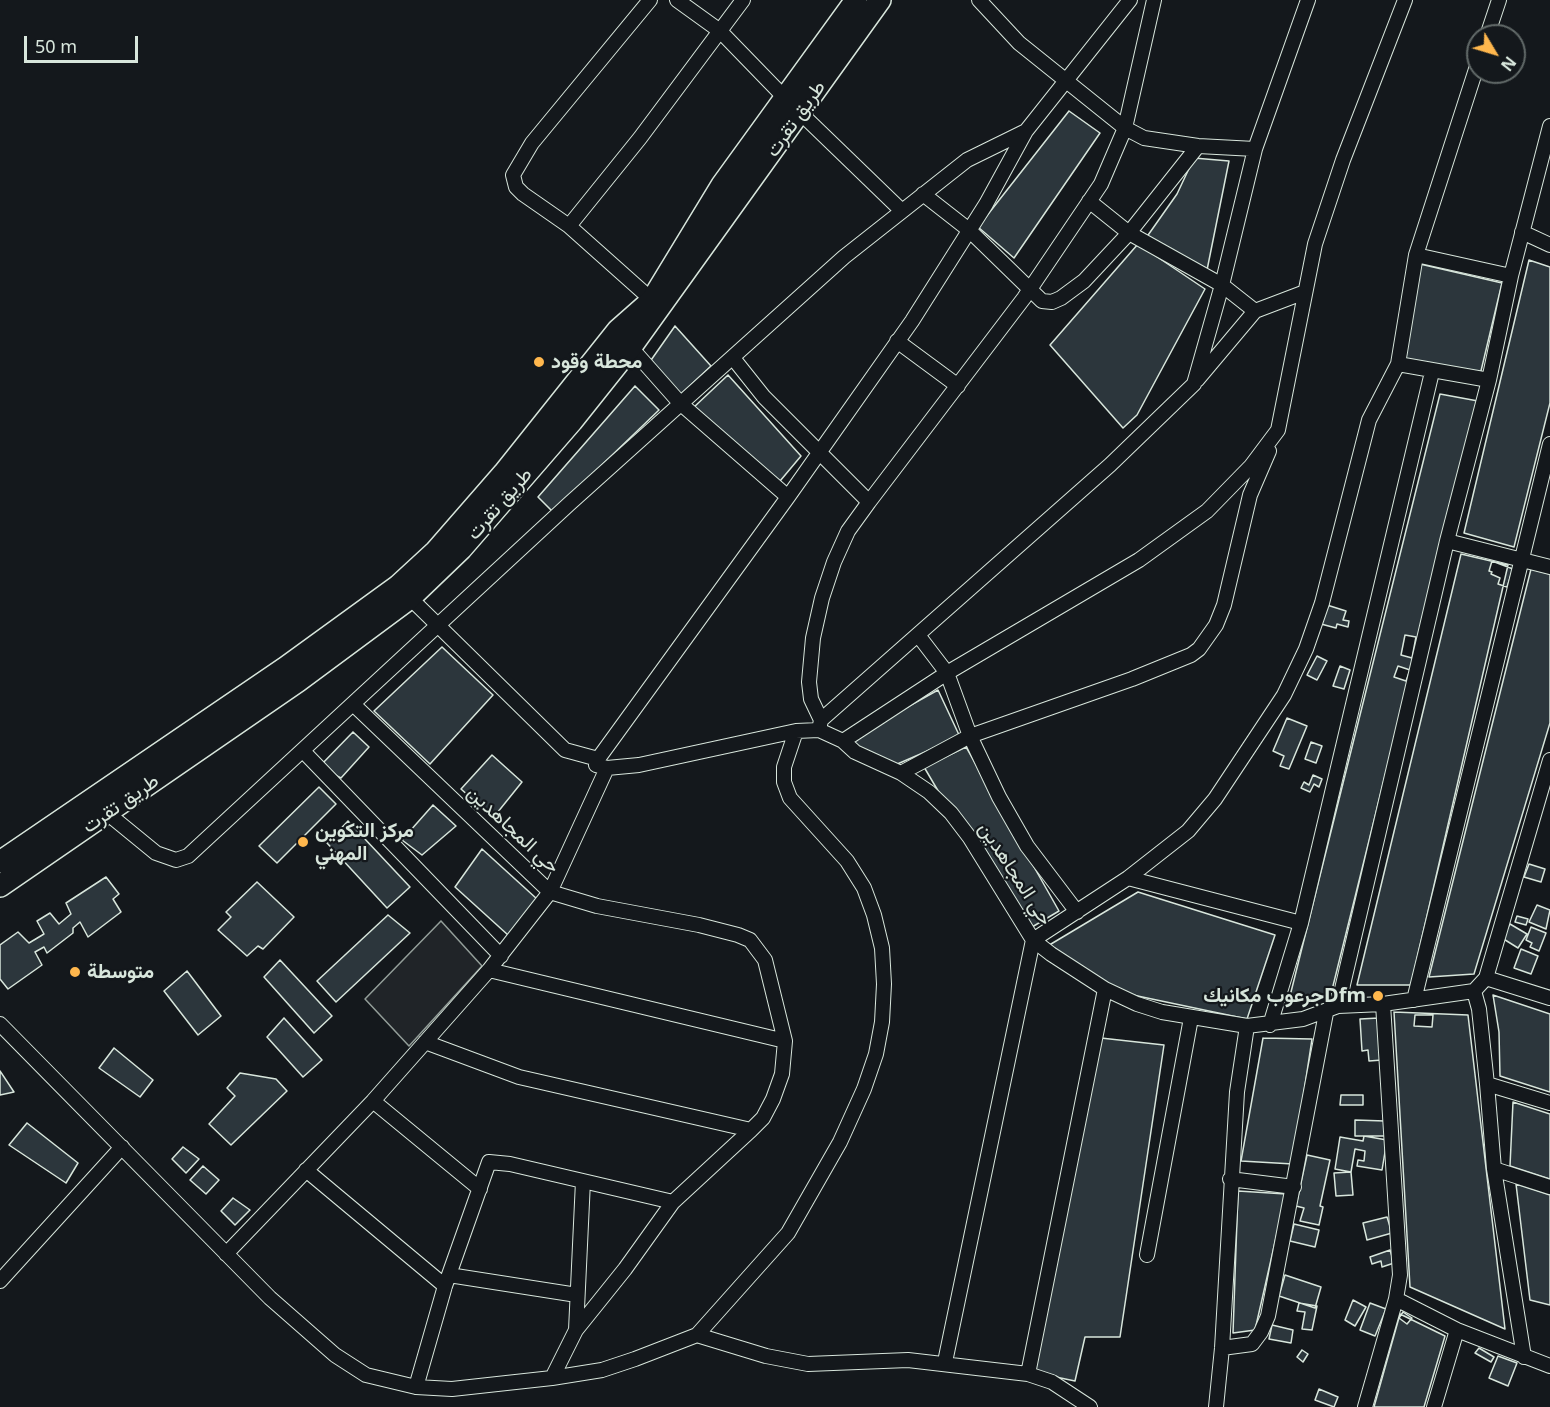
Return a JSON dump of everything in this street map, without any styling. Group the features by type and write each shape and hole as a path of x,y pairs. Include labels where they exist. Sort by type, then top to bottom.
{"main road":[{"name":"طريق تقرت","path":"0,862 101,807 298,681 483,524 572,421 624,339 652,300 722,185 856,0"},
{"name":"طريق تقرت","path":"624,339 801,112 880,0"},
{"name":"طريق تقرت","path":"0,886 101,807"}],"street":[{"path":"650,0 532,143 513,175 516,187 523,194 569,226 652,300"},
{"path":"677,0 720,31 785,98 902,211"},
{"path":"569,226 640,138 743,0"},
{"path":"979,0 1019,43 1125,128 1144,138 1198,146 1255,149"},
{"name":"حي المجاهدين","path":"353,704 549,892 602,763 897,341 969,230 1026,131 1130,0"},
{"path":"820,725 811,699 809,682 813,638 822,598 848,531 1031,287 1101,184 1125,128 1154,0"},
{"path":"1194,384 1222,285 1255,149 1308,0"},
{"path":"901,773 970,736 1132,679 1191,655 1199,649 1215,625 1224,605 1250,495 1278,430 1315,244 1343,160 1405,0"},
{"path":"1491,24 1499,0"},
{"path":"945,1362 1033,940 1128,878 1188,831 1201,816 1284,695 1306,649 1322,603 1369,420 1398,364 1416,255 1471,84"},
{"path":"1222,1348 1252,1344 1261,1332 1268,1316 1332,1009 1490,380 1511,276 1550,126"},
{"path":"101,807 156,853 176,860 188,856 206,842 680,403 844,257 967,160 1026,131"},
{"path":"923,194 969,230 1031,287 1042,301 1062,298 1084,281 1129,233 1198,146"},
{"path":"1089,201 1129,233 1222,285 1255,310"},
{"path":"1522,232 1550,245"},
{"path":"1416,255 1511,276"},
{"path":"404,592 565,750 602,763 664,761 820,725 1110,465 1194,384 1255,310 1305,292"},
{"path":"624,339 680,403 788,497"},
{"path":"897,341 958,386"},
{"path":"733,358 764,397 869,502"},
{"path":"1398,364 1432,372 1490,380"},
{"path":"1270,1024 1301,923 1432,372"},
{"path":"843,741 947,673 1139,560 1207,511 1251,466 1278,430"},
{"path":"1414,1000 1550,444"},
{"path":"1448,541 1550,567"},
{"path":"918,635 947,673 970,736 999,797 1027,846 1077,912"},
{"name":"حي المجاهدين","path":"820,725 855,752 901,773 929,792 951,813 970,838 1033,940 1072,970 1137,1004 1191,1018 1247,1026 1270,1024 1332,1009 1474,991"},
{"path":"0,1024 270,1298 335,1355 366,1375 416,1387 452,1389 602,1370 697,1335 755,1274 788,1233 811,1196 864,1089 882,1022 882,948 874,915 864,888 847,861 795,805 784,782 784,767 796,731"},
{"path":"303,751 501,956"},
{"path":"1524,1357 1494,1169 1479,1010 1474,991 1486,978 1550,760"},
{"path":"1128,878 1301,923"},
{"path":"226,1254 373,1101 501,956 549,892 597,906 699,925 750,940 765,960 785,1041 782,1074 773,1099 762,1118 751,1130 673,1202 632,1260 576,1330 552,1378"},
{"path":"489,970 785,1041"},
{"path":"1486,978 1550,998"},
{"path":"1028,1374 1105,989"},
{"path":"1365,1407 1396,1299 1400,1275 1400,1242 1383,1004"},
{"path":"1148,1255 1191,1018"},
{"path":"1216,1407 1222,1348 1230,1179 1237,1092 1247,1026"},
{"path":"425,1042 519,1077 751,1130"},
{"path":"1487,1084 1550,1103"},
{"path":"373,1101 480,1189"},
{"path":"0,1281 122,1147"},
{"path":"416,1387 447,1281 486,1166 494,1161 673,1202"},
{"path":"1494,1169 1550,1187"},
{"path":"306,1170 447,1281 577,1295"},
{"path":"1230,1179 1294,1187"},
{"path":"576,1330 583,1181"},
{"path":"1396,1299 1457,1329 1550,1366"},
{"path":"1434,1407 1457,1329"},
{"path":"697,1335 766,1356 808,1364 908,1360 945,1362 1028,1374 1052,1382 1090,1407"}],"shaded area":[{"path":"441,921 482,966 409,1046 365,999"}],"building":[{"path":"1069,111 1100,133 1014,258 978,227"},
{"path":"1194,158 1229,161 1206,275 1146,238 1177,194"},
{"path":"1138,244 1205,289 1137,415 1123,428 1050,345"},
{"path":"1529,260 1550,267 1550,403 1514,547 1464,533"},
{"path":"1420,264 1502,283 1480,375 1394,357"},
{"path":"675,326 711,366 679,396 649,363"},
{"path":"728,375 801,456 775,487 693,408"},
{"path":"635,386 659,410 553,512 538,497"},
{"path":"1440,394 1478,401 1330,998 1289,1000"},
{"path":"1461,554 1508,565 1411,985 1357,985"},
{"path":"1492,561 1513,569 1507,587 1498,584 1500,578 1489,571"},
{"path":"1531,569 1550,574 1550,723 1474,974 1429,977"},
{"path":"1327,605 1346,611 1343,620 1349,621 1348,627 1337,624 1336,628 1321,624"},
{"path":"1405,635 1416,637 1412,658 1401,655"},
{"path":"442,647 493,695 430,764 374,711"},
{"path":"1317,656 1327,661 1317,680 1307,675"},
{"path":"1340,666 1350,670 1344,689 1333,686"},
{"path":"1398,666 1410,670 1406,681 1394,677"},
{"path":"938,690 960,737 888,768 839,745"},
{"path":"1287,718 1307,726 1289,769 1280,766 1284,756 1273,751"},
{"path":"353,732 369,747 341,778 319,767"},
{"path":"1311,742 1322,746 1316,763 1305,759"},
{"path":"966,747 1059,911 1022,933 924,767"},
{"path":"492,755 522,782 493,818 461,789"},
{"path":"1313,775 1322,779 1319,787 1314,784 1310,792 1301,788 1304,782 1309,785"},
{"path":"319,787 336,804 277,863 259,846"},
{"path":"433,805 456,826 422,855 402,840"},
{"path":"348,821 410,887 387,908 327,843"},
{"path":"482,849 537,899 508,935 455,887"},
{"path":"1529,864 1545,869 1541,882 1524,877"},
{"path":"106,877 119,894 113,899 121,912 88,937 80,922 73,928 73,933 47,953 44,947 35,952 42,965 8,989 0,979 0,945 18,932 29,943 44,934 37,921 50,913 59,924 71,914 66,903"},
{"path":"257,882 294,917 263,949 258,946 247,956 218,930 231,917 226,912"},
{"path":"1138,892 1275,935 1247,1019 1109,990 1046,947"},
{"path":"1537,905 1550,910 1546,929 1529,922"},
{"path":"388,915 410,933 336,1002 317,981"},
{"path":"1517,916 1528,919 1526,925 1515,922"},
{"path":"1510,924 1527,934 1518,948 1502,938"},
{"path":"1531,927 1546,933 1539,951 1530,947 1532,943 1526,940"},
{"path":"1521,949 1538,956 1531,974 1514,968"},
{"path":"280,960 332,1016 314,1033 264,977"},
{"path":"187,971 221,1016 198,1035 164,991"},
{"path":"1493,995 1550,1014 1550,1092 1500,1076 1499,1032"},
{"path":"1394,1012 1468,1015 1505,1329 1410,1287"},
{"path":"1415,1015 1433,1015 1432,1027 1414,1026"},
{"path":"284,1018 322,1060 303,1077 267,1037"},
{"path":"1379,1018 1382,1060 1369,1061 1368,1050 1362,1051 1360,1019"},
{"path":"1092,1037 1164,1045 1120,1337 1085,1337 1075,1381 1027,1371"},
{"path":"1263,1038 1312,1039 1293,1164 1241,1161"},
{"path":"114,1048 153,1080 140,1097 99,1068"},
{"path":"0,1071 14,1092 0,1095"},
{"path":"240,1073 276,1079 287,1091 231,1145 209,1124 235,1096 227,1088"},
{"path":"1341,1095 1363,1095 1363,1105 1340,1105"},
{"path":"1513,1102 1550,1114 1550,1179 1510,1166"},
{"path":"1355,1120 1385,1121 1385,1136 1355,1136"},
{"path":"27,1123 78,1163 66,1183 9,1145"},
{"path":"1364,1136 1387,1140 1382,1170 1357,1166 1358,1160 1364,1161 1365,1151 1355,1149 1351,1172 1335,1169 1340,1137 1363,1141"},
{"path":"183,1147 199,1159 186,1173 172,1159"},
{"path":"1307,1155 1330,1160 1320,1206 1323,1207 1319,1225 1300,1221 1304,1208 1296,1206"},
{"path":"203,1166 219,1180 206,1194 190,1180"},
{"path":"1351,1172 1353,1195 1336,1196 1334,1173"},
{"path":"1516,1184 1550,1195 1550,1305 1530,1300"},
{"path":"1238,1191 1286,1194 1255,1330 1233,1333"},
{"path":"233,1198 250,1210 235,1225 221,1211"},
{"path":"1387,1217 1392,1233 1367,1240 1363,1223"},
{"path":"1294,1224 1319,1230 1315,1247 1290,1241"},
{"path":"1390,1250 1394,1263 1382,1267 1381,1261 1372,1264 1370,1257"},
{"path":"1285,1275 1321,1287 1315,1308 1279,1296"},
{"path":"1353,1300 1366,1307 1355,1326 1345,1320"},
{"path":"1299,1303 1317,1306 1312,1330 1302,1329 1305,1312 1297,1311"},
{"path":"1370,1303 1386,1309 1375,1336 1360,1330"},
{"path":"1403,1312 1412,1318 1407,1324 1399,1318"},
{"path":"1400,1314 1445,1336 1424,1407 1374,1407"},
{"path":"1272,1325 1293,1330 1291,1343 1269,1339"},
{"path":"1479,1348 1494,1357 1491,1362 1475,1353"},
{"path":"1302,1350 1308,1354 1303,1362 1297,1357"},
{"path":"1498,1356 1517,1363 1508,1386 1489,1378"},
{"path":"1319,1389 1338,1397 1334,1407 1315,1400"}],"place":[{"name":"محطة وقود","path":"539,362"},
{"name":"مركز التكوين المهني","path":"303,842"},
{"name":"متوسطة","path":"75,972"},
{"name":"جرعوب مكانيكDfm","path":"1378,996"}]}
